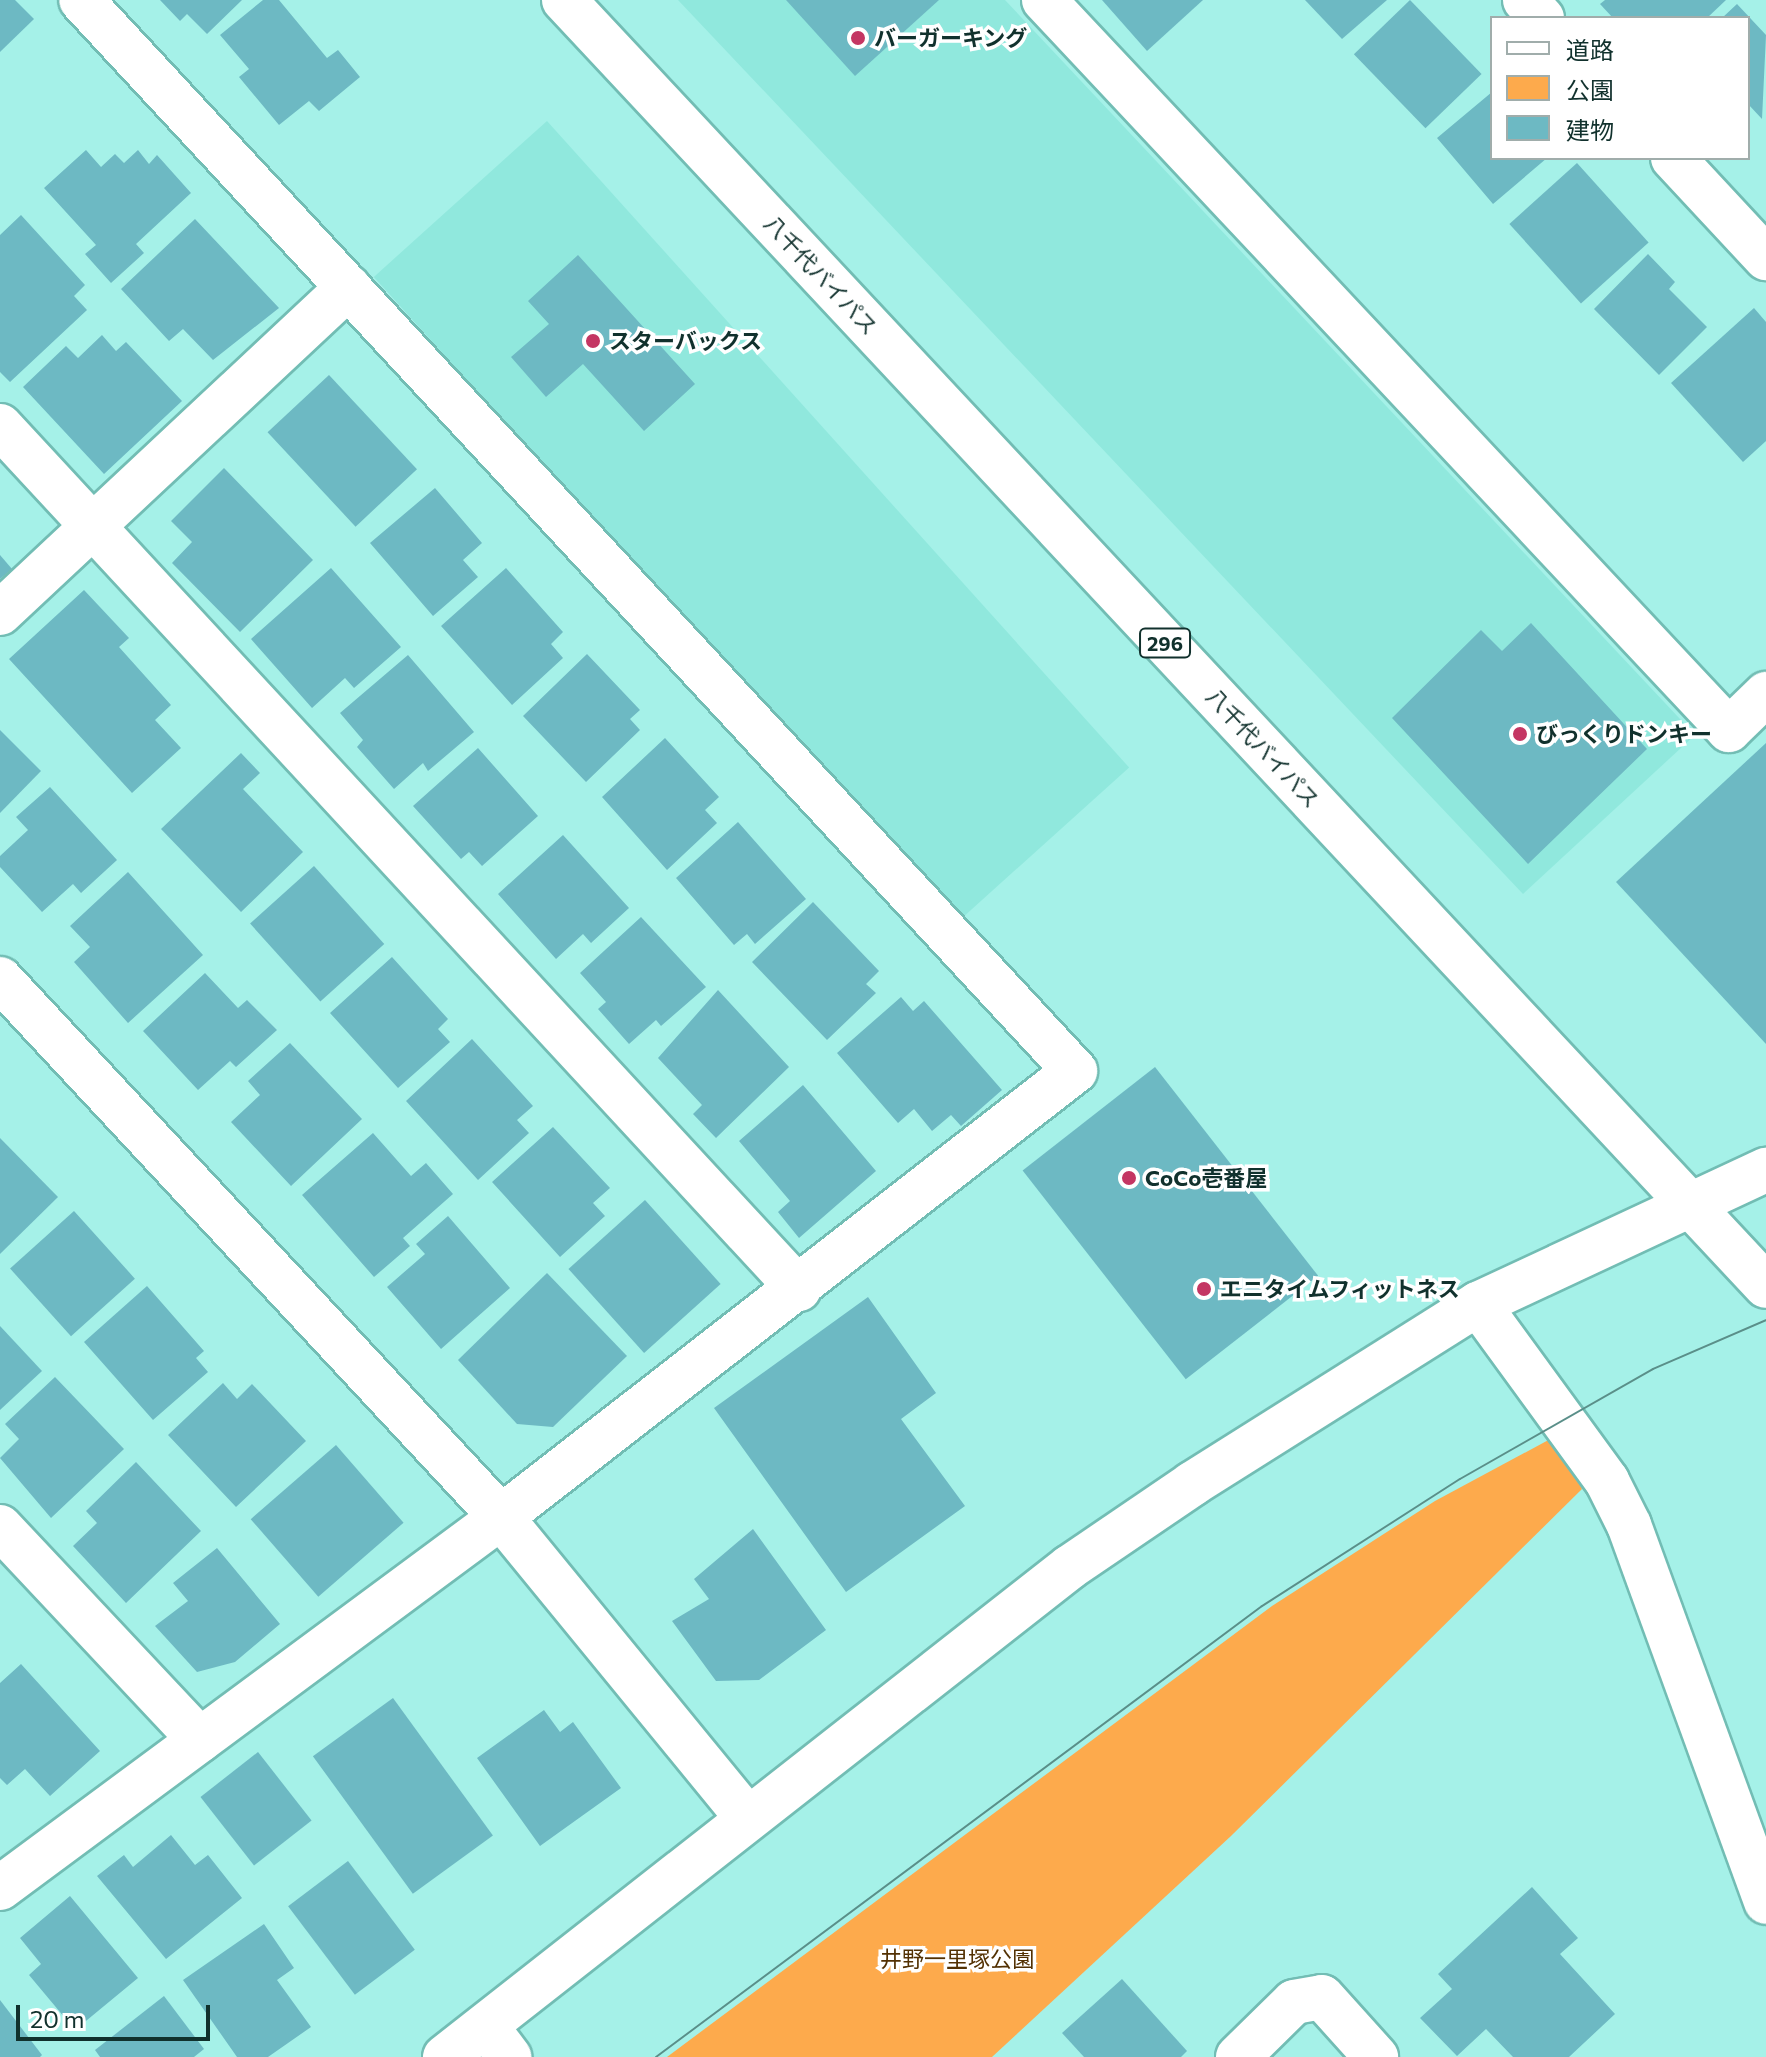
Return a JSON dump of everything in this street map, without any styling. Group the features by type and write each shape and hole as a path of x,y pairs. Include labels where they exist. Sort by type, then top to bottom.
{"main road":[{"path":"0,1888 501,1517 799,1289 1075,1071 81,0"},
{"name":"八千代バイパス","path":"564,0 1766,1286"},
{"path":"1044,0 1729,730 1766,694"},
{"path":"1525,0 1540,16"},
{"path":"1675,160 1766,258"},
{"path":"0,613 348,287"},
{"path":"0,426 799,1289"},
{"path":"0,979 501,1517 747,1818"},
{"path":"445,2057 497,2042 747,1818 1070,1567 1278,1427 1478,1304 1766,1170"},
{"path":"1478,1304 1607,1481 1623,1514 1766,1902"},
{"path":"0,1527 200,1740"},
{"path":"1238,2057 1294,2002 1322,1997 1376,2057"}],"shaded area":[{"path":"678,0 1005,0 1695,735 1523,894"},
{"path":"547,121 1129,768 956,923 374,277"}],"green space":[{"name":"井野一里塚公園","path":"1554,1437 1582,1489 1231,1836 992,2057 667,2057 1272,1606 1435,1501"}],"building":[{"path":"0,0 15,0 34,19 0,52"},
{"path":"160,0 242,0 207,34 187,14 180,21"},
{"path":"263,0 279,0 327,58 338,50 360,77 319,111 309,101 279,125 239,77 249,69 220,35"},
{"name":"バーガーキング","path":"786,0 939,0 855,76"},
{"path":"1102,0 1203,0 1147,51"},
{"path":"1305,0 1387,0 1342,39"},
{"path":"1410,0 1482,74 1425,128 1354,54"},
{"path":"1605,0 1726,0 1709,16 1611,16 1600,4"},
{"path":"1737,4 1748,16 1724,16"},
{"path":"1750,18 1766,35 1762,119 1750,106"},
{"path":"1490,94 1490,160 1545,160 1493,204 1437,138"},
{"path":"86,150 101,167 115,154 124,163 138,150 149,164 157,155 191,193 136,244 144,253 111,283 85,254 96,245 44,188"},
{"path":"1577,163 1649,243 1581,303 1509,224"},
{"path":"21,215 85,285 74,296 87,310 10,382 0,372 0,235"},
{"path":"195,219 279,308 213,360 183,329 169,341 121,289"},
{"path":"1648,254 1675,282 1669,289 1707,327 1659,375 1594,309"},
{"name":"スターバックス","path":"578,255 695,384 644,431 583,364 546,397 511,357 549,324 528,301"},
{"path":"1754,308 1766,322 1766,441 1743,462 1671,383"},
{"path":"102,335 116,351 126,342 182,401 104,474 23,387 66,346 78,358"},
{"path":"329,375 417,469 356,527 268,432"},
{"path":"224,468 313,560 240,632 172,563 192,542 171,521"},
{"path":"435,488 482,543 463,560 478,577 433,616 370,543"},
{"path":"0,555 12,569 0,579"},
{"path":"331,568 401,647 354,688 345,678 312,708 251,639"},
{"path":"506,568 563,632 551,644 563,658 512,705 441,626"},
{"path":"84,590 129,638 119,647 171,705 155,720 181,748 132,793 9,659"},
{"name":"びっくりドンキー","path":"1531,623 1647,749 1528,864 1392,718 1481,630 1502,651"},
{"path":"587,654 640,710 630,719 640,730 586,782 523,716"},
{"path":"408,655 474,732 428,771 423,763 394,789 357,747 363,740 340,713"},
{"path":"0,730 41,771 0,813"},
{"path":"665,738 719,797 705,810 717,823 667,870 602,797"},
{"path":"1766,743 1766,1044 1616,882"},
{"path":"478,748 538,816 482,866 469,852 461,859 413,806"},
{"path":"241,753 260,773 243,789 303,852 241,912 161,829"},
{"path":"50,787 117,860 81,893 73,884 42,912 0,867 0,856 28,830 16,817"},
{"path":"738,822 806,899 755,944 747,934 734,945 676,878"},
{"path":"563,835 629,908 591,943 583,934 556,959 498,894"},
{"path":"314,866 384,944 320,1002 250,924"},
{"path":"128,872 203,955 128,1023 74,962 90,947 70,926"},
{"path":"813,902 879,971 866,984 876,993 827,1040 752,962"},
{"path":"641,917 706,987 661,1026 656,1020 629,1044 598,1009 606,1002 580,973"},
{"path":"392,957 448,1019 438,1029 450,1042 398,1088 330,1013"},
{"path":"205,973 238,1008 247,1000 277,1030 236,1067 230,1061 198,1090 143,1031"},
{"path":"718,990 789,1067 716,1138 693,1114 702,1105 658,1058"},
{"path":"901,997 913,1011 924,1001 1002,1090 961,1126 951,1115 932,1131 914,1109 898,1123 837,1053"},
{"path":"472,1039 533,1106 517,1120 529,1133 478,1180 406,1101"},
{"path":"290,1043 362,1119 291,1186 231,1122 260,1095 248,1081"},
{"path":"1155,1067 1318,1276 1186,1379 1023,1170"},
{"path":"803,1085 876,1171 799,1238 778,1212 790,1201 739,1141"},
{"path":"553,1127 610,1188 593,1203 605,1216 560,1257 492,1182"},
{"path":"373,1133 411,1176 426,1163 453,1194 403,1238 410,1246 374,1277 302,1195"},
{"path":"0,1138 58,1197 0,1254"},
{"path":"645,1200 721,1284 644,1353 568,1269"},
{"path":"74,1211 135,1279 71,1336 10,1269"},
{"path":"448,1216 510,1288 441,1349 387,1287 425,1254 416,1244"},
{"path":"547,1273 627,1356 553,1427 517,1424 458,1360"},
{"path":"147,1286 204,1351 196,1358 208,1372 153,1420 84,1342"},
{"path":"868,1297 936,1393 901,1419 965,1506 846,1592 714,1408"},
{"path":"0,1326 42,1371 0,1410"},
{"path":"55,1377 124,1449 51,1518 0,1458 19,1439 5,1424"},
{"path":"223,1383 237,1399 252,1384 306,1441 236,1507 168,1435"},
{"path":"336,1445 404,1523 318,1597 251,1519"},
{"path":"136,1462 201,1531 126,1603 73,1546 97,1523 86,1511"},
{"path":"753,1529 826,1630 759,1680 716,1681 672,1621 709,1599 694,1579"},
{"path":"217,1548 280,1624 235,1662 197,1672 155,1626 188,1601 173,1583"},
{"path":"21,1664 100,1751 50,1796 25,1769 7,1785 0,1778 0,1683"},
{"path":"393,1698 493,1836 413,1894 313,1756"},
{"path":"544,1710 560,1732 573,1722 621,1788 540,1846 477,1758"},
{"path":"258,1752 312,1821 254,1866 200,1797"},
{"path":"171,1835 195,1865 208,1855 242,1898 166,1959 97,1876 124,1855 133,1867"},
{"path":"348,1861 415,1950 355,1995 288,1906"},
{"path":"1532,1887 1578,1938 1560,1954 1615,2014 1569,2057 1513,2057 1486,2029 1457,2056 1420,2018 1452,1989 1438,1974"},
{"path":"70,1896 138,1978 75,2030 29,1975 41,1964 20,1938"},
{"path":"264,1924 294,1968 277,1980 311,2027 268,2057 237,2057 183,1980"},
{"path":"1122,1979 1187,2051 1181,2057 1084,2057 1062,2033"},
{"path":"164,1996 204,2049 194,2057 100,2057 95,2050"},
{"path":"0,2000 42,2055 40,2057 0,2057"}],"tram line":[{"path":"656,2057 1262,1606 1460,1479 1653,1369 1766,1320"}],"place":[{"name":"バーガーキング","path":"858,38"},
{"name":"スターバックス","path":"593,341"},
{"name":"びっくりドンキー","path":"1520,734"},
{"name":"CoCo壱番屋","path":"1129,1178"},
{"name":"エニタイムフィットネス","path":"1204,1289"}]}
